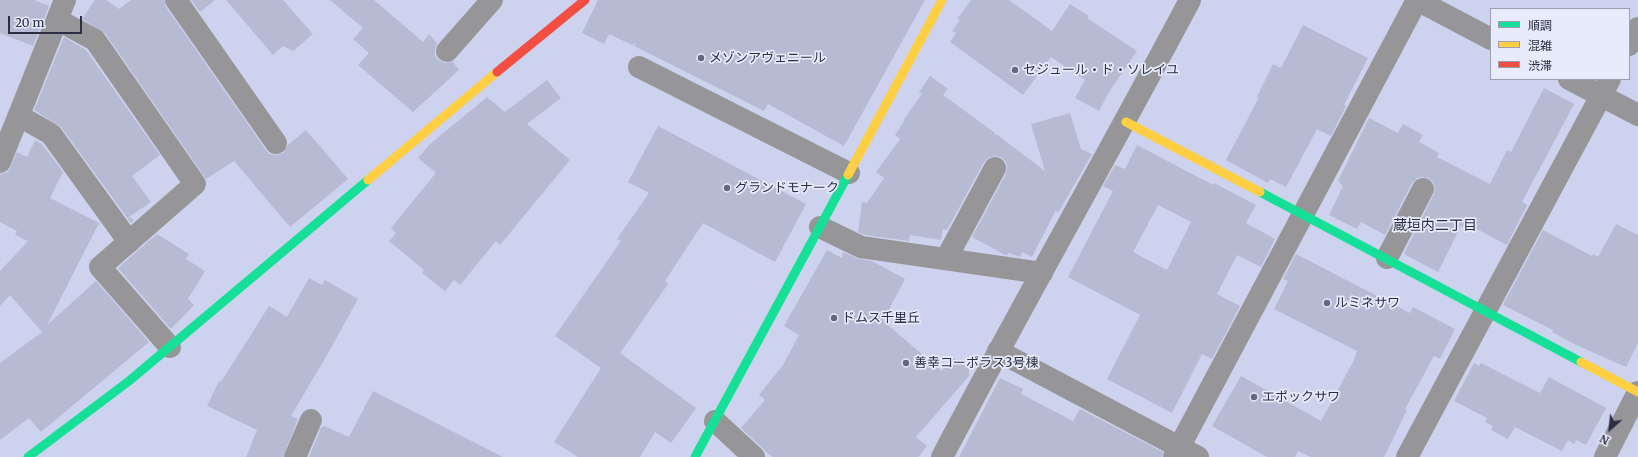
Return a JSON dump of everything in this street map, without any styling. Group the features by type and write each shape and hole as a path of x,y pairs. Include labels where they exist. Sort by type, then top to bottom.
{"street":[{"path":"176,0 276,143"},
{"path":"447,50 492,0"},
{"path":"28,457 129,381 468,95 585,0"},
{"path":"695,457 942,0"},
{"path":"942,457 998,351 1126,122 1190,0"},
{"path":"998,351 1184,454 1304,215 1417,0 1490,37"},
{"path":"0,162 62,10 95,40 195,184 100,267 170,347"},
{"path":"1630,43 1638,28"},
{"path":"639,67 849,174"},
{"path":"1572,80 1606,88 1638,115"},
{"path":"1407,457 1606,88"},
{"path":"19,116 51,134 129,242"},
{"path":"1126,122 1387,258 1638,392 1629,432 1605,457"},
{"path":"946,259 995,168"},
{"path":"1387,258 1423,189"},
{"path":"820,227 861,247 1042,273"},
{"path":"295,457 311,420"},
{"path":"714,421 754,457"}],"building":[{"path":"0,0 34,0 49,6 33,46 0,33"},
{"path":"95,0 106,0 119,9 131,0 164,0 166,7 270,154 277,155 283,153 288,145 306,130 348,179 290,227 234,161 206,179 105,33 82,19"},
{"path":"191,0 215,0 200,12"},
{"path":"226,0 283,0 313,34 293,51 283,46 273,55"},
{"path":"330,0 374,0 423,42 429,34 437,43 435,55 438,60 445,63 453,62 459,70 413,112 358,65 369,53 353,39 363,28"},
{"path":"598,0 925,0 844,146 768,104 764,111 634,46 636,42 632,45 609,34 604,44 582,33"},
{"path":"971,0 1009,0 1052,31 1070,4 1089,16 1087,18 1137,51 1109,92 1099,111 1075,98 1085,80 1051,57 1023,95 950,42 956,33 952,31 960,20 957,19"},
{"path":"1303,25 1368,58 1344,105 1346,106 1331,136 1317,129 1286,187 1270,179 1268,183 1226,160 1259,97 1257,97 1273,64 1281,68"},
{"path":"64,37 86,50 160,155 132,176 151,202 129,217 134,220 131,223 61,127 34,110"},
{"path":"930,76 948,89 943,95 995,133 993,135 996,134 1045,171 1031,124 1070,113 1081,149 1092,154 1058,213 1056,210 1032,257 1022,252 1020,257 1009,253 1005,255 972,237 1006,174 1006,162 1001,157 995,156 989,157 984,162 947,230 943,229 941,240 910,235 909,241 865,235 858,232 862,202 867,203 884,178 876,172 900,139 895,135 905,120 904,119 922,94 919,92"},
{"path":"547,80 561,98 527,124 570,160 500,245 496,241 460,285 454,280 445,291 422,273 424,270 389,241 396,233 391,228 435,174 435,172 418,158 429,145 487,97 505,112"},
{"path":"1544,88 1574,104 1522,202 1527,205 1507,245 1473,227 1471,231 1461,226 1438,272 1404,254 1434,194 1435,188 1433,182 1428,178 1423,177 1417,178 1412,183 1385,235 1361,222 1357,229 1329,215 1343,186 1338,181 1369,118 1398,133 1403,124 1423,135 1419,142 1439,153 1437,157 1490,184 1507,150 1511,152"},
{"path":"658,126 806,204 775,262 703,223 665,281 668,284 620,353 696,408 671,443 655,432 640,457 578,457 554,442 601,368 555,336 621,241 617,239 649,193 628,182"},
{"path":"35,140 42,144 63,172 50,198 99,223 47,325 96,281 149,342 41,432 29,418 0,440 0,363 42,332 10,295 0,306 0,271 28,241 15,235 17,231 0,222 0,174 8,172 17,152 27,157"},
{"path":"1137,145 1213,185 1214,183 1256,205 1246,223 1275,239 1261,267 1237,255 1217,294 1240,306 1212,359 1202,354 1172,413 1107,379 1140,315 1068,277 1113,191 1103,186 1115,165 1125,169","holes":["1158,205 1191,222 1167,270 1133,252"]},
{"path":"1616,224 1638,235 1638,343 1626,367 1574,344 1552,332 1553,330 1503,305 1543,230 1592,256 1593,254 1598,257"},
{"path":"157,234 189,254 186,259 205,271 188,299 194,305 171,329 118,268 143,246 145,248 144,245"},
{"path":"827,250 842,258 843,252 856,258 872,261 905,279 883,321 942,371 953,358 969,368 969,376 916,437 927,446 918,457 772,457 741,428 765,400 759,395 783,365 799,335 784,326"},
{"path":"1296,254 1410,313 1413,307 1455,329 1440,359 1434,356 1405,409 1407,410 1384,457 1311,457 1298,451 1295,457 1267,457 1212,426 1241,376 1321,421 1353,362 1357,351 1274,309 1288,281 1283,279"},
{"path":"309,278 322,285 325,280 358,299 291,416 298,419 283,457 246,457 257,430 207,406 219,381 221,382 269,306 287,317"},
{"path":"1474,363 1479,366 1481,363 1540,393 1549,377 1606,408 1586,445 1576,440 1574,444 1568,440 1562,451 1515,427 1508,439 1491,430 1493,426 1485,422 1487,418 1454,401"},
{"path":"1000,378 1023,389 1021,394 1073,421 1080,409 1163,452 1162,457 959,457"},
{"path":"373,391 503,457 309,457 321,428 324,426 349,437"}],"traffic: fast":[{"path":"695,457 848,175"},
{"path":"28,457 129,381 368,180"},
{"path":"1260,192 1581,362"}],"traffic: slow":[{"path":"848,175 942,0"},
{"path":"368,180 497,72"},
{"path":"1126,122 1260,192"},
{"path":"1581,362 1638,392"}],"traffic: jam":[{"path":"497,72 585,0"}],"place":[{"name":"メゾンアヴェニール","path":"701,58"},
{"name":"セジュール・ド・ソレイユ","path":"1015,70"},
{"name":"グランドモナーク","path":"727,188"},
{"name":"ルミネサワ","path":"1327,303"},
{"name":"ドムス千里丘","path":"834,318"},
{"name":"善幸コーポラス3号棟","path":"906,363"},
{"name":"エポックサワ","path":"1254,397"}],"district":[{"name":"蔵垣内二丁目","path":"1435,226"}]}
